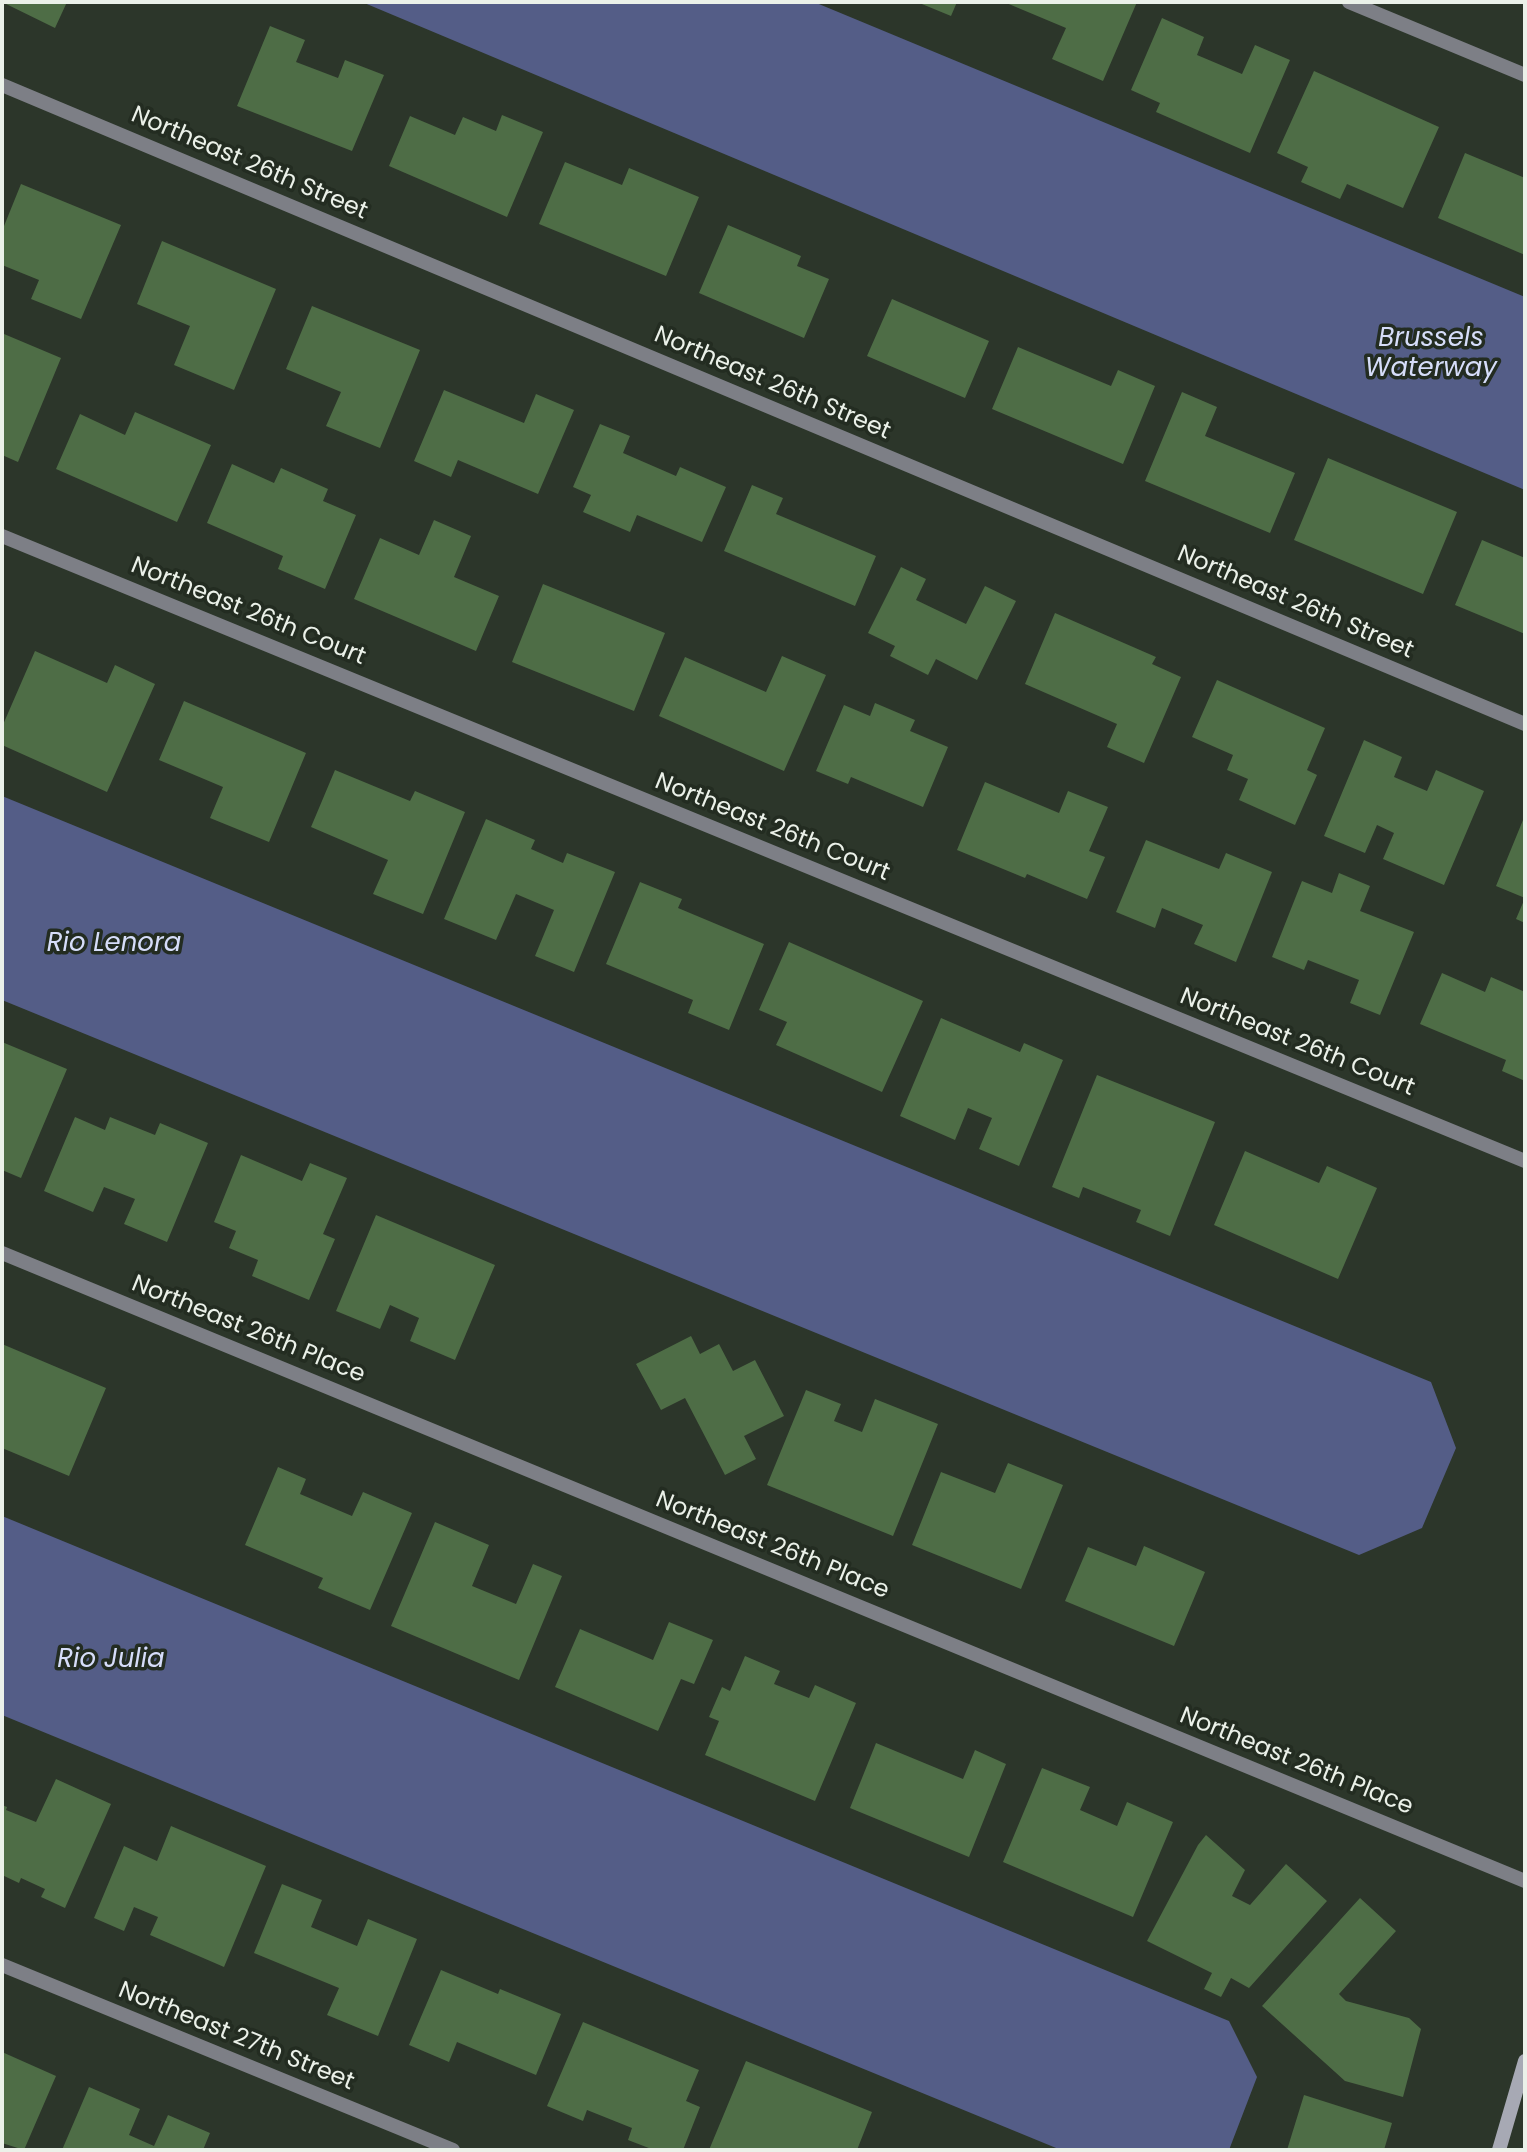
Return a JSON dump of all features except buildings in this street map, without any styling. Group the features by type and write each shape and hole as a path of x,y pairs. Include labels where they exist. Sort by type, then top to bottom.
{"street":[{"path":"1349,2 1525,75"},
{"name":"Northeast 26th Street","path":"2,85 1525,724"},
{"name":"Northeast 26th Court","path":"2,536 1525,1161"},
{"name":"Northeast 26th Place","path":"2,1253 1525,1881"},
{"name":"Northeast 27th Street","path":"2,1965 453,2150"},
{"path":"1499,2150 1525,2061"}],"water":[{"name":"Brussels Waterway","path":"362,2 814,2 1525,297 1525,490"},
{"name":"Rio Lenora","path":"2,796 1431,1382 1456,1448 1422,1528 1359,1555 2,1000"},
{"name":"Rio Julia","path":"2,1516 1229,2021 1257,2077 1229,2150 1061,2150 2,1715"}]}
